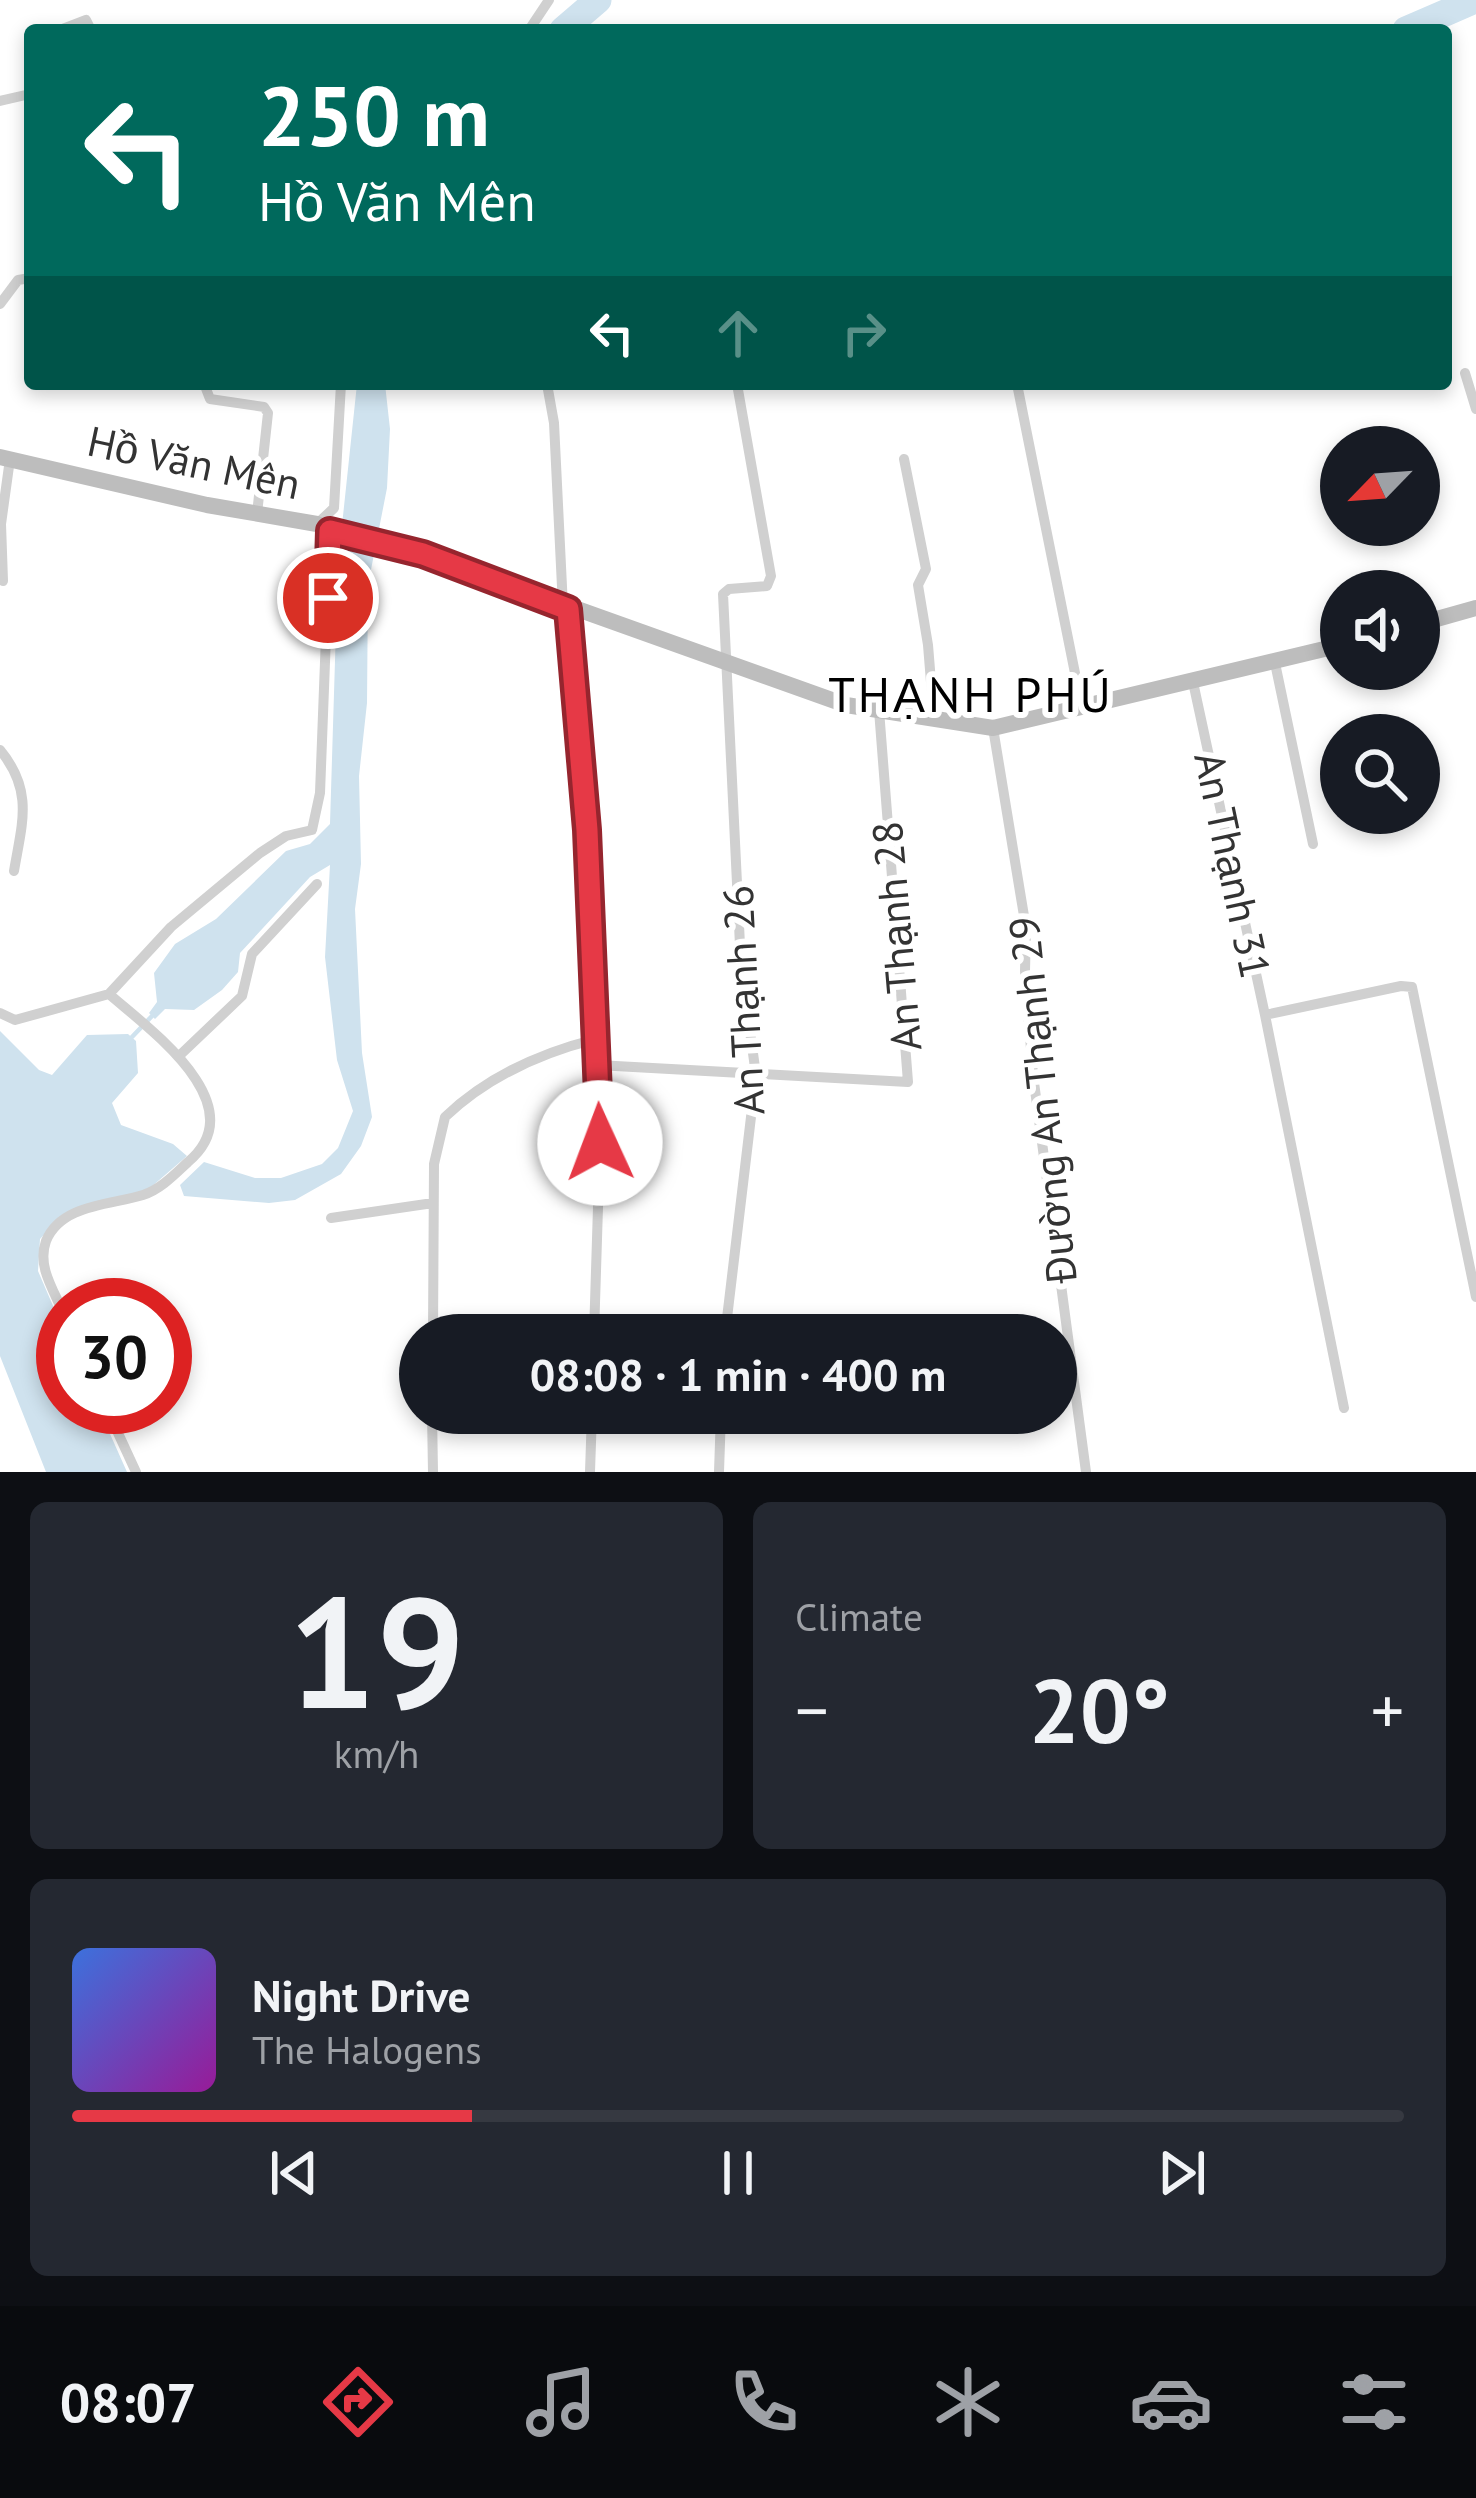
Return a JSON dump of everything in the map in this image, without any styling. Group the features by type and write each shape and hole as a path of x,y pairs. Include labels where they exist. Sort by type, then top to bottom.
{"street":[{"path":"0,304 18,280 24,279"},
{"path":"1465,373 1476,409"},
{"path":"207,390 211,398 264,407 268,413 257,514"},
{"path":"0,1013 14,1020 109,994 171,927 260,853 286,836 312,830 320,793 328,529 334,508 340,390"},
{"path":"549,390 587,830 600,1143 595,1314"},
{"name":"An Thạnh 26","path":"728,1314 756,1076 741,966 723,594 766,586 771,576 738,390"},
{"path":"1019,390 1082,708"},
{"path":"3,580 5,458"},
{"name":"Hồ Văn Mên","path":"5,458 423,554 846,705 993,728 1320,651"},
{"path":"904,458 926,568 918,586 934,719"},
{"path":"1440,618 1476,608"},
{"path":"1275,664 1313,844"},
{"name":"An Thạnh 31","path":"1193,682 1265,1015 1412,987 1476,1297"},
{"name":"An Thạnh 28","path":"756,1076 908,1082 879,710"},
{"name":"Đường An Thạnh 29","path":"993,728 1026,928 1034,1076 1086,1472"},
{"path":"0,750 17,772 24,796 14,871"},
{"path":"179,1056 242,996 253,954 317,884"},
{"path":"48,1278 42,1263 46,1240 56,1226 74,1212 151,1192 201,1151 210,1120 207,1101 179,1056 109,994"},
{"path":"1265,1015 1344,1408"},
{"path":"433,1314 434,1165 445,1118 492,1082 544,1052 596,1039"},
{"path":"597,1065 756,1076"},
{"path":"331,1218 433,1203"},
{"path":"118,1434 136,1472"},
{"path":"432,1434 433,1472"},
{"path":"590,1472 591,1434"},
{"path":"719,1472 720,1434"}],"water":[{"path":"356,390 386,390 390,429 387,488 368,585 367,703 359,776 361,864 355,909 362,1053 372,1117 361,1146 341,1174 295,1200 269,1203 184,1196 180,1185 204,1162 255,1178 281,1178 322,1164 338,1148 353,1111 337,1060 325,957 330,865 310,877 240,953 238,972 222,990 194,1010 165,1009 155,1019 149,1013 157,1002 154,973 175,944 216,919 286,851 310,844 330,824 338,563"},
{"path":"0,1031 39,1070 52,1075 87,1035 128,1034 136,1041 138,1073 112,1103 121,1125 173,1144 187,1156 150,1188 55,1223 40,1239 41,1278 36,1278 36,1434 110,1434 127,1472 46,1472 0,1356"}],"waterway":[{"path":"570,24 598,0"},
{"path":"1420,24 1475,0"},
{"path":"132,1037 152,1016"}],"district":[{"name":"THẠNH PHÚ","path":"971,694"}],"route":[{"path":"328,598 330,531 423,554 568,609 587,830 600,1143"}]}
